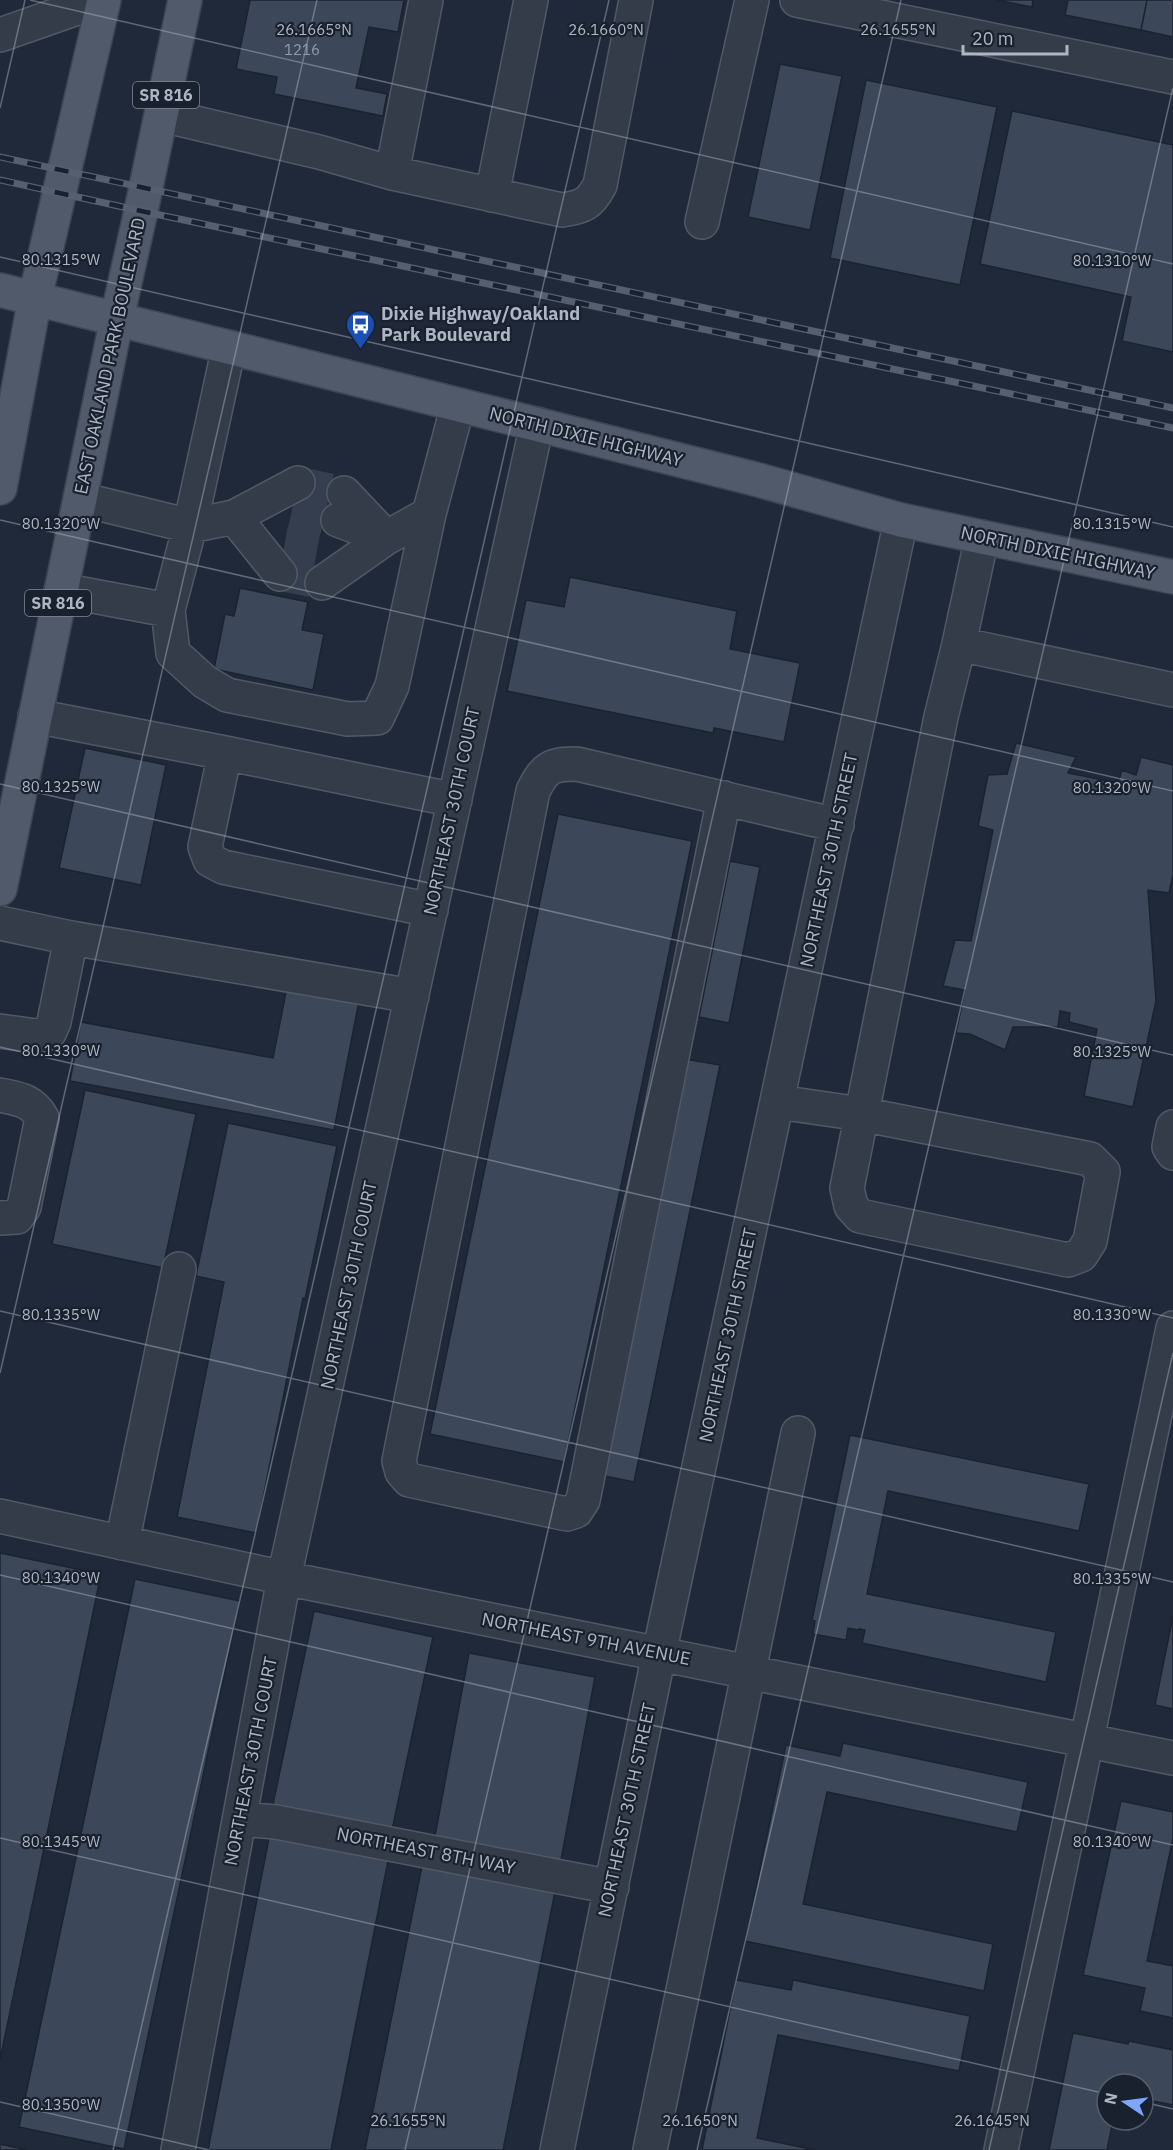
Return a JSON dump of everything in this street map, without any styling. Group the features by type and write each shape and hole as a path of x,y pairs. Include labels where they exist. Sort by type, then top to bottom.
{"main road":[{"path":"0,483 35,298 102,0"},
{"name":"EAST OAKLAND PARK BOULEVARD","path":"0,889 185,0"},
{"name":"NORTH DIXIE HIGHWAY","path":"0,290 755,479 901,520 1173,577"}],"street":[{"path":"0,35 102,0"},
{"path":"392,173 426,0"},
{"path":"492,195 531,0"},
{"path":"162,115 319,152 392,173 562,210 579,207 593,199 600,185 636,0"},
{"path":"702,222 752,0"},
{"path":"798,0 1173,77"},
{"path":"229,346 190,526 168,610 173,653 205,681 227,694 348,719 377,718 392,686 429,514 458,405"},
{"name":"NORTHEAST 30TH COURT","path":"178,2150 284,1578 537,424"},
{"path":"80,499 190,526 234,517 295,496"},
{"path":"322,582 386,538 429,514"},
{"path":"234,517 283,558"},
{"name":"NORTHEAST 30TH STREET","path":"557,2150 901,520"},
{"path":"386,538 337,521 386,538"},
{"path":"778,1102 861,1114 1090,1159 1102,1172 1090,1241 1081,1255 1068,1260 860,1216 851,1206 847,1188 861,1114 941,717 982,537"},
{"path":"61,590 168,610"},
{"path":"959,644 1173,690"},
{"path":"35,716 455,800"},
{"path":"225,753 205,848 210,860 223,867 431,910"},
{"path":"724,798 583,1500 576,1511 567,1514 409,1480 402,1472 399,1461 533,790 540,776 550,767 559,764 577,764 724,798 837,825"},
{"path":"0,923 71,938 412,996"},
{"path":"0,1031 36,1036 49,1033 54,1022 71,938"},
{"path":"0,1095 26,1100 42,1118 24,1207 17,1217 0,1218"},
{"path":"1173,1127 1169,1147 1173,1154"},
{"path":"122,1543 179,1269"},
{"path":"1001,2150 1173,1328"},
{"path":"650,2150 798,1433"},
{"name":"NORTHEAST 9TH AVENUE","path":"0,1516 284,1578 1173,1758"},
{"name":"NORTHEAST 8TH WAY","path":"240,1819 276,1822 612,1887"}],"building":[{"path":"250,0 404,0 398,32 369,27 356,88 387,94 383,116 274,94 277,77 236,69"},
{"path":"996,0 1033,0 1032,7"},
{"path":"1068,0 1147,0 1141,30 1065,15"},
{"path":"1147,0 1173,0 1173,37 1141,30"},
{"path":"780,64 842,76 810,230 748,217"},
{"path":"866,80 997,107 960,285 830,258"},
{"path":"1012,111 1173,145 1173,352 1122,341 1131,297 980,264"},
{"path":"570,577 737,611 730,649 800,663 784,742 714,728 713,733 507,691 526,600 564,607"},
{"path":"240,588 308,602 302,630 324,634 313,690 214,669 225,614 234,616"},
{"path":"1016,743 1076,757 1068,773 1118,783 1122,770 1136,775 1141,757 1173,765 1173,875 1169,893 1148,890 1156,1001 1133,1107 1084,1096 1097,1029 1069,1022 1070,1013 1060,1011 1058,1027 1013,1027 1005,1050 970,1034 956,1033 965,990 943,986 955,940 971,941 993,830 978,826 988,775 1007,774"},
{"path":"85,748 166,765 141,885 59,868"},
{"path":"558,814 692,841 564,1462 430,1434"},
{"path":"730,861 760,867 729,1023 699,1017"},
{"path":"287,987 359,1001 334,1130 70,1081 81,1022 273,1058"},
{"path":"685,1059 720,1065 634,1482 600,1475"},
{"path":"85,1090 196,1114 163,1268 52,1244"},
{"path":"228,1123 337,1146 305,1299 303,1298 256,1533 177,1517 224,1282 196,1276"},
{"path":"850,1435 1089,1484 1079,1531 888,1491 867,1594 1056,1632 1046,1682 862,1643 865,1630 848,1628 846,1640 813,1634 815,1621 812,1620"},
{"path":"0,1553 101,1574 0,2060"},
{"path":"135,1579 240,1601 124,2149 19,2127"},
{"path":"314,1611 433,1637 392,1830 273,1804"},
{"path":"1173,1616 1173,1709 1155,1705"},
{"path":"469,1653 595,1677 561,1860 435,1836"},
{"path":"843,1743 1028,1782 1017,1832 827,1792 803,1904 993,1944 984,1991 745,1941 786,1745 840,1756"},
{"path":"1121,1801 1173,1812 1173,1838 1147,1961 1173,1966 1173,2018 1140,2011 1145,1988 1083,1975"},
{"path":"270,1833 389,1856 331,2150 208,2150"},
{"path":"423,1861 556,1887 503,2150 365,2150"},
{"path":"736,1980 791,1990 793,1980 970,2016 959,2071 778,2035 757,2138 815,2150 702,2150"},
{"path":"1073,2033 1173,2050 1173,2105 1155,2101 1155,2072 1095,2072 1095,2132 1111,2132 1107,2150 1049,2150"},
{"path":"0,2144 27,2150 0,2150"}],"tunnel":[{"path":"298,483 344,493"},
{"path":"292,510 338,520"},
{"path":"285,542 329,550"},
{"path":"280,574 322,583"}],"railway":[{"path":"0,157 1173,408"},
{"path":"0,180 1173,428"}],"place":[{"name":"Dixie Highway/Oakland Park Boulevard","path":"360,350"}]}
